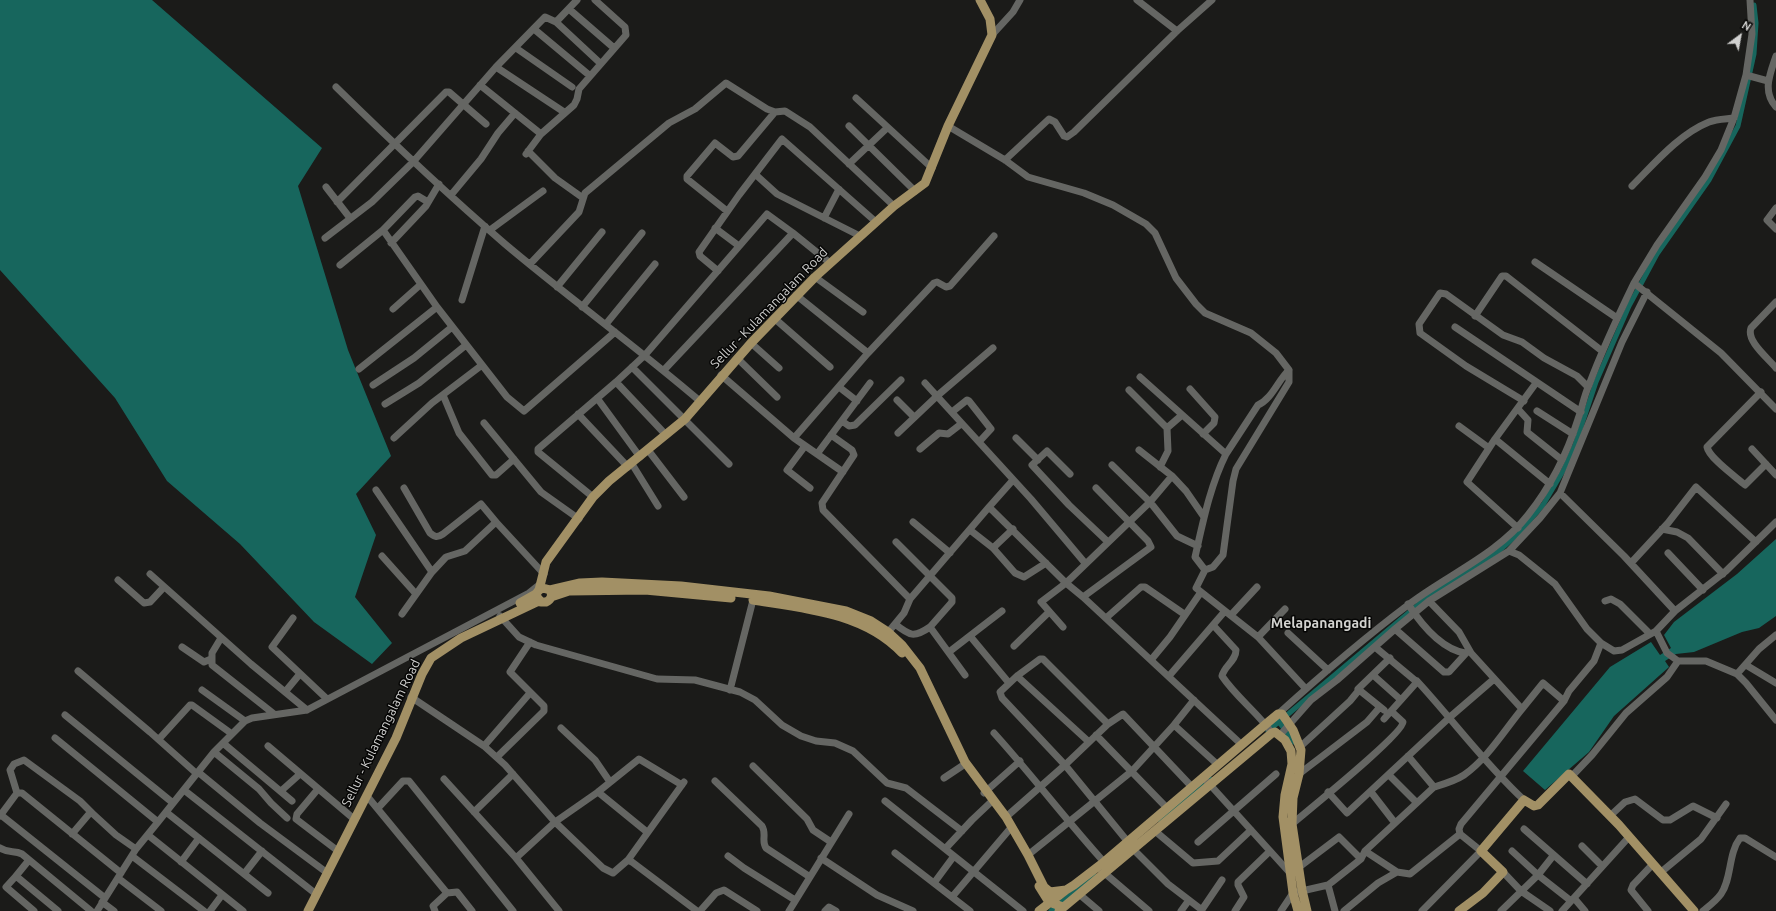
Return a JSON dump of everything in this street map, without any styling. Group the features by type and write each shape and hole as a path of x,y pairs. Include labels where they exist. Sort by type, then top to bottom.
{"main road":[{"path":"980,0 990,19 992,35"},
{"name":"Sellur - Kulamangalam Road","path":"544,574 550,557 579,519 593,497 609,481 685,419 737,358 815,276 894,206 925,183 948,126 992,35"},
{"path":"543,592 544,574"},
{"path":"500,616 543,592 580,583 602,582 681,586 769,596 856,614 902,645 920,668 962,757 986,792 1042,888 1056,907"},
{"path":"500,616 543,592 645,590 752,600 817,611 853,621 886,635 912,665 962,766 1006,817 1028,855 1042,888 1040,898 1034,911"},
{"name":"Sellur - Kulamangalam Road","path":"308,911 326,872 396,738 412,697 432,658 461,638 468,630 500,616"},
{"path":"1130,846 1167,808 1192,786 1206,781 1218,765 1242,745 1279,726"},
{"path":"1279,726 1301,746 1302,759 1293,798 1292,824 1294,870"},
{"path":"1042,888 1052,892 1066,890 1102,868 1130,846 1155,831 1206,781 1279,726"},
{"path":"1279,726 1291,751 1292,764 1285,795 1283,817 1298,892 1298,911"},
{"path":"1462,910 1483,893 1503,872 1481,851 1524,800 1534,806 1538,805 1567,775 1572,776 1610,816 1694,911"},
{"path":"1039,911 1056,907 1079,894 1102,868"},
{"path":"1056,907 1066,890"},
{"path":"1298,892 1307,911"}],"street":[{"path":"556,22 577,0"},
{"path":"583,198 555,178 527,153 541,134 576,102 579,89 589,75 626,35 626,31 595,0"},
{"path":"992,35 1020,0"},
{"path":"1137,0 1177,31"},
{"path":"1005,160 1049,118 1055,122 1064,136 1067,137 1074,132 1177,31 1212,0"},
{"path":"1279,726 1306,689 1328,670 1409,605 1496,547 1518,528 1550,484 1573,434 1602,350 1634,283 1657,245 1705,177 1721,150 1734,118 1748,76 1752,34 1750,0"},
{"path":"569,9 614,48"},
{"path":"325,238 372,202 413,162 496,67 546,17 556,22 600,63"},
{"path":"534,29 589,75"},
{"path":"516,48 572,87"},
{"path":"1776,56 1768,81 1769,98 1776,107"},
{"path":"496,67 564,112"},
{"path":"1748,76 1768,81"},
{"path":"530,264 579,212 583,204 585,193 669,123 695,109 723,84 729,84 775,112 785,111 795,116 894,206"},
{"path":"480,85 541,134"},
{"path":"336,87 393,144 487,228 582,307 664,370 701,402"},
{"path":"337,202 446,92 449,92 486,124"},
{"path":"856,98 932,168"},
{"path":"727,211 687,179 687,176 715,143 734,157 738,156 775,112"},
{"path":"451,196 481,160 498,132 515,113"},
{"path":"1632,186 1681,140 1703,125 1711,121 1734,118"},
{"path":"849,126 915,191"},
{"path":"948,126 1005,160 1028,177 1084,193 1113,205 1146,224 1155,233 1176,278 1205,313 1251,333 1276,353 1289,370 1289,382 1236,469 1233,481 1224,555 1213,567 1205,570 1196,588 1258,637 1306,689"},
{"path":"849,164 887,128"},
{"path":"718,271 698,254 727,211 782,139 876,222"},
{"path":"755,174 773,192 860,236"},
{"path":"391,243 428,202 439,184"},
{"path":"326,187 350,218"},
{"path":"824,218 839,189"},
{"path":"462,300 487,228 543,191"},
{"path":"340,264 383,230 415,197 418,196 428,202"},
{"path":"1776,208 1767,220 1776,229"},
{"path":"593,497 538,451 645,355 767,214 830,263"},
{"path":"715,228 739,246"},
{"path":"383,230 420,285 466,345 507,396 524,411 615,332"},
{"path":"557,286 602,232"},
{"path":"582,307 642,233"},
{"path":"664,370 793,233"},
{"path":"794,438 868,353 934,283 937,282 946,287 950,286 994,236"},
{"path":"1535,262 1617,318"},
{"path":"606,324 655,264"},
{"path":"815,276 863,312"},
{"path":"1475,316 1502,276 1506,276 1602,350"},
{"path":"1634,283 1721,353 1761,392 1776,409"},
{"path":"393,309 420,285"},
{"path":"1279,726 1429,601 1509,552 1540,518 1560,493 1622,342 1645,291"},
{"path":"1524,401 1433,344 1420,333 1418,329 1422,318 1442,292 1507,338 1526,344 1544,358 1577,376 1588,387"},
{"path":"796,295 868,353"},
{"path":"1776,302 1751,328 1750,332 1751,339 1776,368"},
{"path":"359,369 437,307"},
{"path":"774,318 830,367"},
{"path":"373,385 414,358 452,326"},
{"path":"1455,328 1580,412"},
{"path":"751,343 779,368"},
{"path":"385,404 420,383 466,345"},
{"path":"898,433 937,396 993,348"},
{"path":"737,358 777,397"},
{"path":"394,438 443,395 482,365"},
{"path":"632,367 729,464"},
{"path":"1205,570 1196,557 1204,517 1217,471 1258,404 1267,400 1280,378 1289,370"},
{"path":"721,376 794,438 843,472"},
{"path":"1140,377 1226,454"},
{"path":"842,421 849,426 855,425 901,380"},
{"path":"616,382 666,435"},
{"path":"816,454 870,383"},
{"path":"925,383 1013,480 1085,563"},
{"path":"1518,528 1467,482 1489,448 1536,383"},
{"path":"839,387 857,401"},
{"path":"1190,388 1215,417 1214,423 1203,434"},
{"path":"1129,390 1167,428 1168,451 1160,467"},
{"path":"1761,392 1707,447 1708,451 1745,485 1766,464"},
{"path":"443,395 459,433 492,475 496,475 514,459"},
{"path":"597,398 640,457"},
{"path":"897,400 914,417"},
{"path":"952,412 967,400 969,401 991,429 979,442"},
{"path":"1518,409 1528,420 1527,432 1562,460"},
{"path":"1538,411 1573,434"},
{"path":"578,414 630,465 658,506"},
{"path":"1167,428 1182,416"},
{"path":"484,423 541,492 579,519"},
{"path":"920,449 938,433 948,434 961,424"},
{"path":"1459,426 1489,448"},
{"path":"831,435 854,452 854,455 822,503 823,510 910,599"},
{"path":"1016,438 1038,460"},
{"path":"1495,440 1550,484"},
{"path":"805,446 787,470 810,488"},
{"path":"1752,448 1776,475"},
{"path":"648,450 684,498"},
{"path":"1139,450 1172,476 1186,491 1204,517"},
{"path":"1070,474 1047,451 1032,465 1069,505 1108,542"},
{"path":"1112,465 1150,502 1177,536 1198,546"},
{"path":"1062,627 1041,602 1066,583 1085,563 1150,502 1172,476"},
{"path":"886,635 904,613 910,599 1013,480"},
{"path":"1631,563 1662,529 1696,487 1756,542"},
{"path":"404,488 430,533 434,537 439,537 481,504 544,574"},
{"path":"1083,597 1151,547 1148,541 1096,488"},
{"path":"376,490 432,572"},
{"path":"1560,493 1631,563 1675,611"},
{"path":"989,507 1013,529 1066,583 1106,618 1242,745"},
{"path":"402,614 432,572 446,557 469,548 496,522"},
{"path":"913,522 950,553"},
{"path":"1509,552 1519,555 1555,584 1587,629 1601,643 1614,651 1622,650 1653,632 1675,611 1723,574 1776,522"},
{"path":"993,548 1013,529"},
{"path":"1662,529 1677,532 1688,538 1723,574"},
{"path":"970,530 993,548 1015,573 1019,575 1024,577 1046,563"},
{"path":"895,624 905,632 913,635 920,634 930,627 953,600 896,542"},
{"path":"1668,553 1703,590"},
{"path":"382,556 416,594"},
{"path":"150,574 221,638 307,710"},
{"path":"118,580 144,603 150,602 164,587"},
{"path":"1106,618 1141,587 1145,587 1184,614"},
{"path":"1169,676 1214,625 1257,587"},
{"path":"97,911 136,849 214,752 245,721 252,718 274,714 307,710 530,593 543,592"},
{"path":"1151,660 1170,637 1184,614 1201,592"},
{"path":"1605,601 1611,599 1620,604 1653,632 1667,653 1678,661 1706,661 1737,674 1776,720"},
{"path":"730,690 752,600"},
{"path":"1429,601 1459,632 1467,651 1522,709"},
{"path":"1409,605 1414,613 1443,644 1452,649 1467,651"},
{"path":"1258,637 1285,609"},
{"path":"949,652 1002,611"},
{"path":"1014,646 1049,612"},
{"path":"500,616 519,637 530,642 656,679 695,680 730,690 755,700 782,725 801,736 853,750 887,783 906,788 962,831"},
{"path":"293,618 272,647 299,675 327,699"},
{"path":"1214,625 1236,650 1235,656 1223,672 1222,676 1228,684 1279,726"},
{"path":"930,627 965,675"},
{"path":"1395,629 1444,672 1449,672 1467,651"},
{"path":"1288,633 1328,670"},
{"path":"1737,674 1758,649 1776,635"},
{"path":"970,636 1009,683"},
{"path":"221,638 212,653 212,665 274,714"},
{"path":"497,757 544,711 544,706 510,672 530,642"},
{"path":"1422,911 1481,851 1460,834 1458,829 1461,824 1564,701 1569,691 1594,661 1601,643"},
{"path":"182,647 204,662 211,660"},
{"path":"1375,647 1417,681 1450,717 1500,778 1524,800"},
{"path":"1301,746 1350,701 1359,690 1358,688 1390,658"},
{"path":"1108,724 1043,659 1040,659 1017,676 1000,692 1002,698 1065,765 1093,802 1130,846 1168,884 1201,910 1222,880"},
{"path":"1572,776 1592,755 1626,713 1667,677 1678,661"},
{"path":"1746,665 1776,683"},
{"path":"78,671 198,773 326,872"},
{"path":"1373,674 1401,700"},
{"path":"285,692 299,675"},
{"path":"1017,676 1089,742"},
{"path":"1328,792 1347,813 1450,717 1494,679"},
{"path":"1388,714 1417,683 1417,681"},
{"path":"1281,911 1298,892 1328,885 1361,859 1365,851 1416,802 1434,787 1463,776 1483,757 1543,683 1564,701"},
{"path":"202,690 245,721"},
{"path":"1292,824 1382,747 1400,729 1402,722 1388,714 1359,690"},
{"path":"484,746 530,693"},
{"path":"412,697 484,746 497,757 555,822 602,868 610,873 616,872 628,860 683,784 639,758 598,792 555,822 516,858"},
{"path":"1028,855 1132,771 1154,748 1194,700"},
{"path":"158,739 190,705 232,734"},
{"path":"1299,774 1367,722 1380,707"},
{"path":"1006,817 1042,786 1108,724 1123,714 1192,786"},
{"path":"65,715 173,803"},
{"path":"1174,725 1218,765"},
{"path":"561,728 595,760 610,782"},
{"path":"994,733 1042,786 1102,868 1149,911"},
{"path":"1096,735 1167,808"},
{"path":"55,738 158,822"},
{"path":"223,743 292,801"},
{"path":"268,746 354,819"},
{"path":"214,752 259,789 287,818"},
{"path":"1408,756 1434,787"},
{"path":"17,793 10,770 14,764 24,760 85,805 92,814 116,835 136,849"},
{"path":"986,792 1020,761"},
{"path":"753,766 807,819 813,830 831,842"},
{"path":"944,778 962,766"},
{"path":"281,791 300,774"},
{"path":"474,812 513,774"},
{"path":"1198,842 1276,774"},
{"path":"1389,775 1416,802"},
{"path":"444,779 516,858 559,911"},
{"path":"378,808 403,781 409,781 513,911"},
{"path":"715,781 762,826 765,831 764,845 766,848 810,877"},
{"path":"1206,781 1270,851 1294,870 1339,837 1361,859"},
{"path":"318,789 297,814 296,819 338,851"},
{"path":"184,790 316,894"},
{"path":"598,792 647,832"},
{"path":"1371,792 1395,823"},
{"path":"17,793 0,815 103,900 114,911"},
{"path":"17,793 22,793 161,911"},
{"path":"367,796 446,894"},
{"path":"1610,816 1625,802 1635,799 1663,820 1670,820 1693,806 1717,818"},
{"path":"885,801 1023,911"},
{"path":"945,849 991,802"},
{"path":"1660,873 1701,839 1726,804"},
{"path":"166,812 268,893"},
{"path":"72,834 89,814 92,814"},
{"path":"789,911 849,814"},
{"path":"1524,829 1553,856 1587,884"},
{"path":"952,897 1009,830"},
{"path":"1155,831 1193,863 1218,861 1251,830"},
{"path":"148,834 243,911"},
{"path":"1365,851 1397,872 1406,874 1413,873 1460,834"},
{"path":"1562,911 1629,837"},
{"path":"181,862 199,838"},
{"path":"1703,911 1721,893 1726,884 1735,847 1740,838 1745,838 1776,856"},
{"path":"1582,846 1602,866"},
{"path":"0,848 10,853 19,852 91,911"},
{"path":"1235,911 1244,897 1238,882 1270,851"},
{"path":"1512,851 1538,875 1572,899 1585,911"},
{"path":"244,874 262,852"},
{"path":"895,853 970,911"},
{"path":"132,856 204,911"},
{"path":"728,856 744,868 796,900"},
{"path":"934,883 954,856"},
{"path":"1501,911 1538,875 1553,856"},
{"path":"821,858 877,895 913,911"},
{"path":"29,860 6,887 34,911"},
{"path":"628,860 698,911 716,893 724,890 752,910"},
{"path":"1648,911 1631,890 1653,864"},
{"path":"1344,911 1378,883 1397,872"},
{"path":"1503,872 1521,891 1550,911"},
{"path":"16,876 58,911"},
{"path":"1328,885 1336,911"},
{"path":"435,911 432,906 446,894 457,892 472,911"},
{"path":"1079,894 1099,911"},
{"path":"210,911 222,895"},
{"path":"1182,911 1189,900"},
{"path":"825,911 829,908 836,911"}],"water":[{"path":"0,0 152,0 322,148 298,186 348,350 391,456 356,494 376,535 355,597 392,643 372,664 314,622 240,544 167,481 115,398 0,270"},
{"path":"1776,539 1776,616 1759,628 1742,632 1694,652 1676,654 1665,661 1669,667 1614,716 1589,752 1545,790 1523,771 1610,667 1651,642 1660,655 1671,648 1664,635 1674,622 1737,574"}],"waterway":[{"path":"1268,731 1431,594 1499,551 1517,535 1543,505 1563,471 1575,445 1596,382 1629,306 1657,254 1709,180 1738,126 1754,54 1756,23 1754,5"},
{"path":"1279,722 1294,742"},
{"path":"1160,820 1210,779"},
{"path":"1051,911 1094,875"}],"district":[{"name":"Melapanangadi","path":"1321,623"}]}
